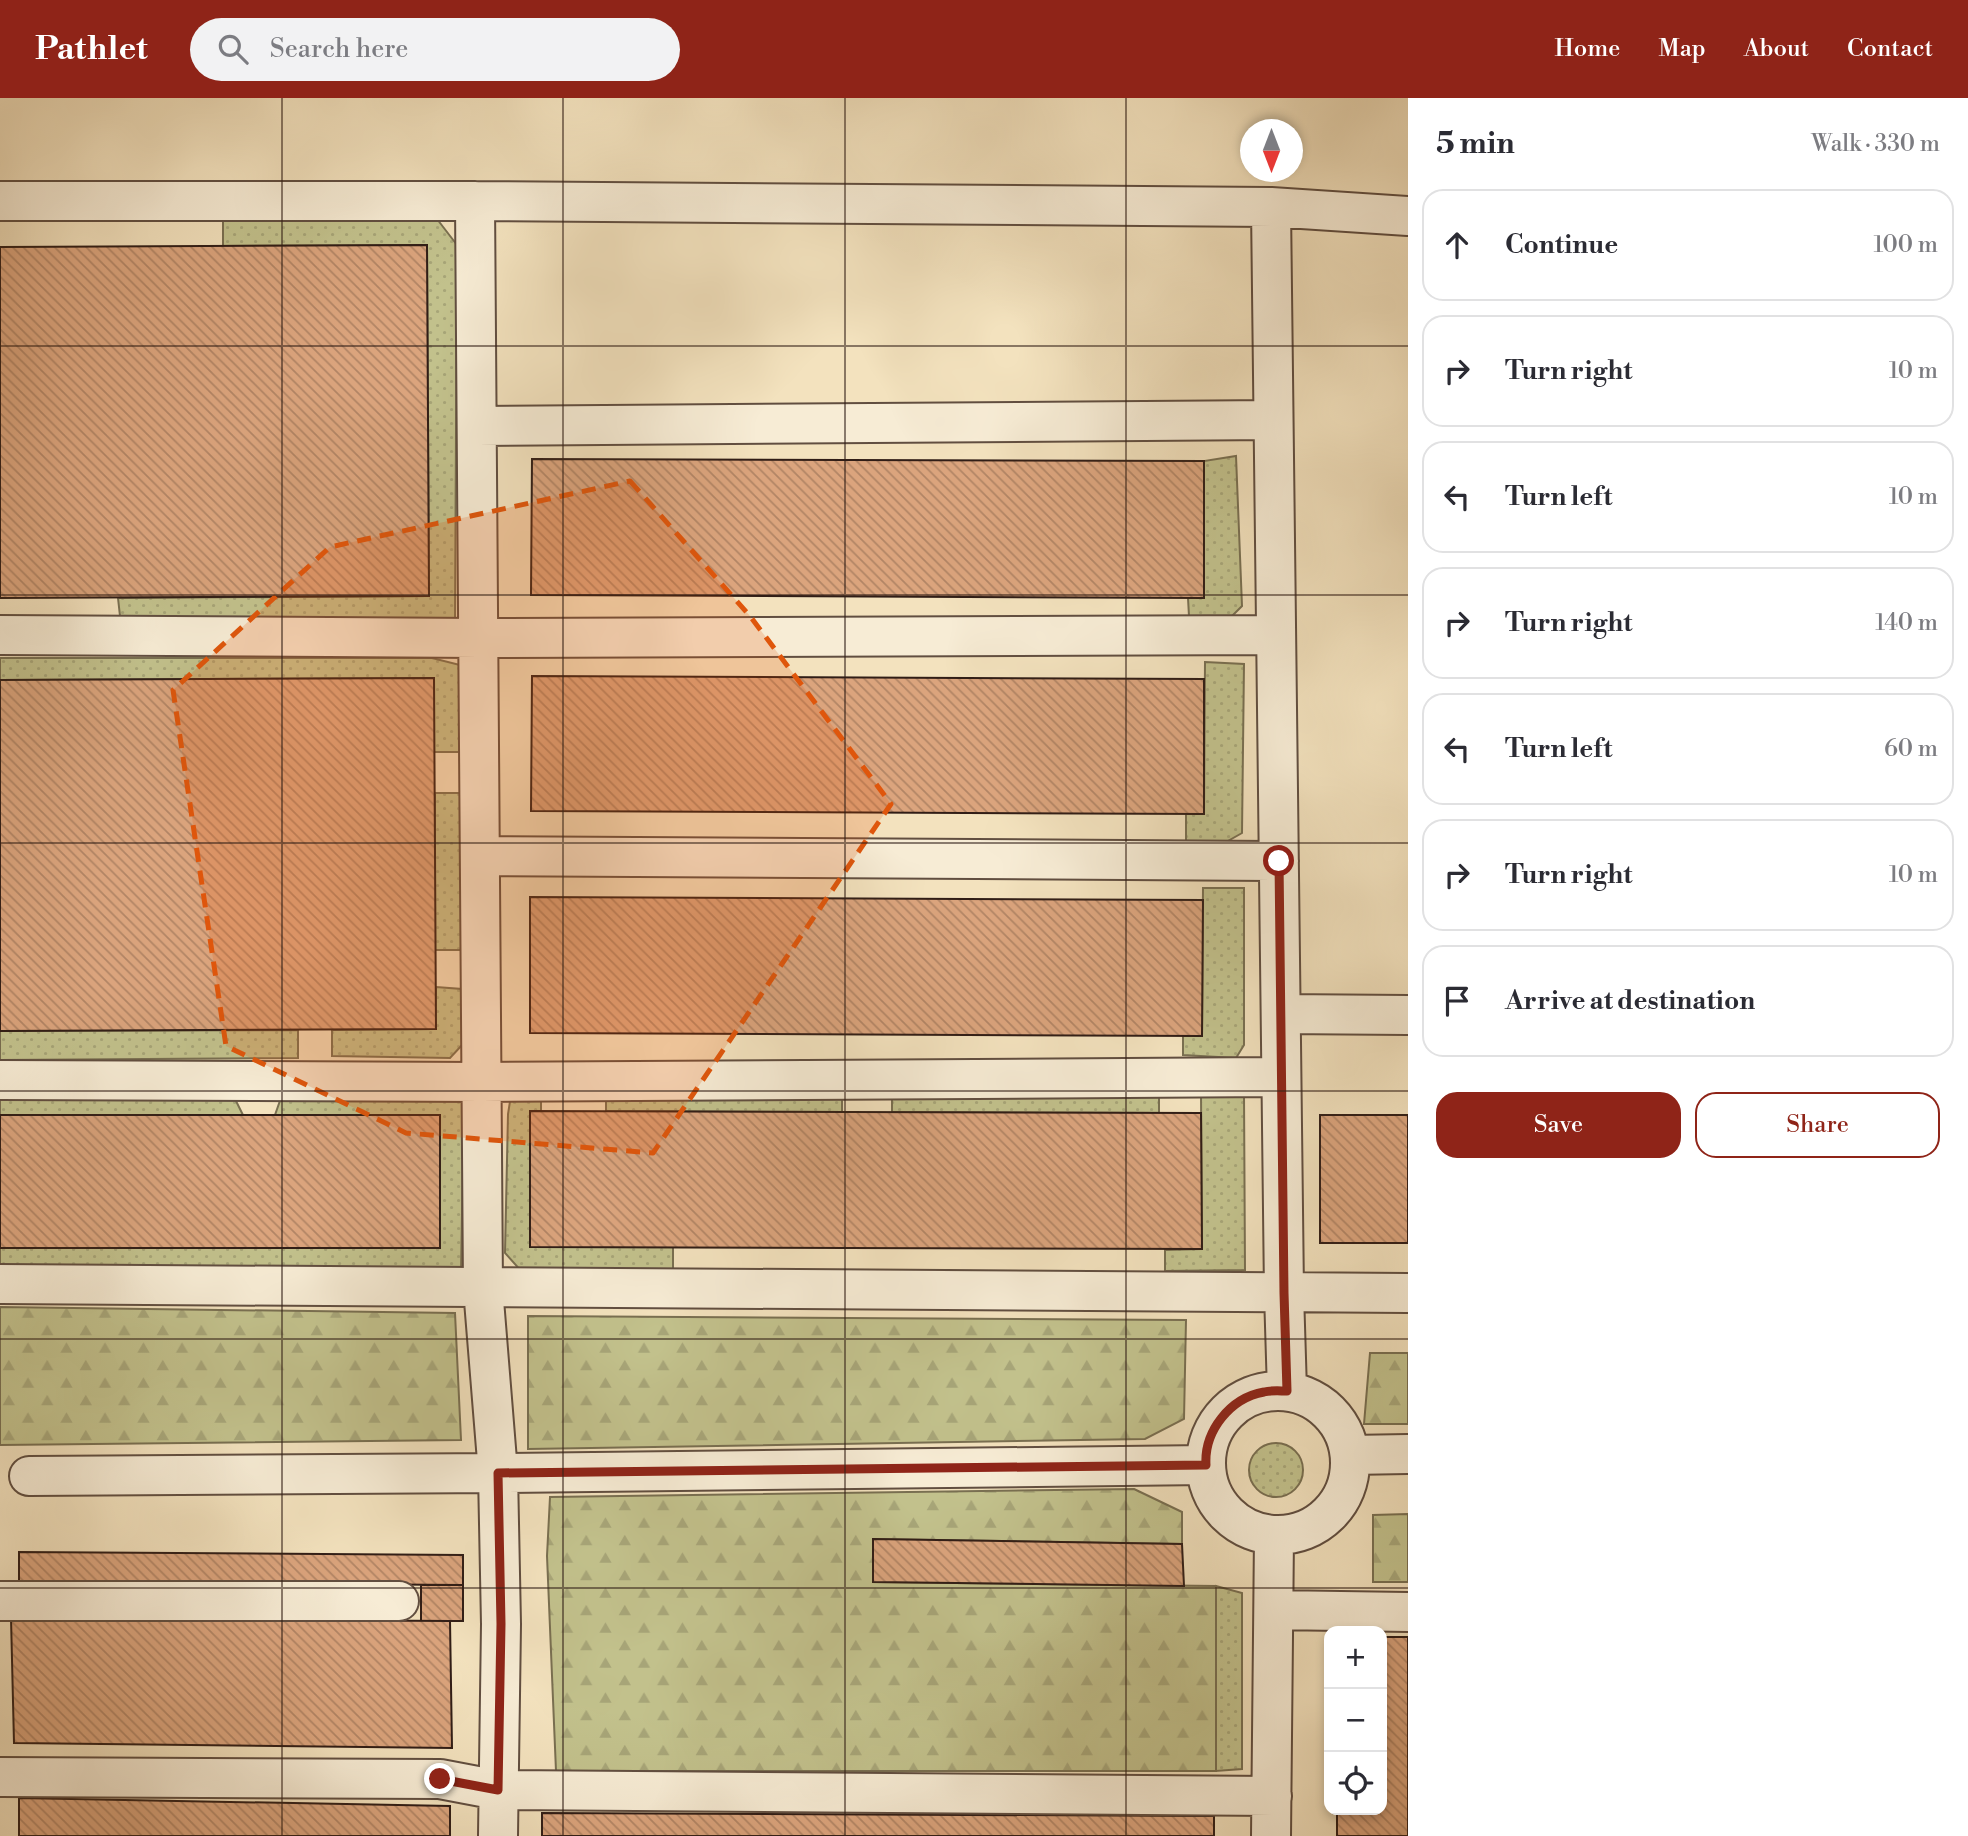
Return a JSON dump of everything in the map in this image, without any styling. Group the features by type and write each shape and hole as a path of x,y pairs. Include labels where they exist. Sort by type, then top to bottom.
{"lane":[{"path":"0,201 475,201 1271,207 1408,216"},
{"path":"475,201 483,1288 498,1473 501,1624 498,1836"},
{"path":"1271,207 1287,1391"},
{"path":"477,426 1273,420"},
{"path":"0,635 479,638 1276,635"},
{"path":"480,856 1279,861"},
{"path":"1281,1014 1408,1014"},
{"path":"0,1080 482,1083 1281,1077"},
{"path":"0,1284 1408,1293"},
{"path":"1287,1391 1309,1397 1328,1410 1343,1431 1350,1455 1349,1480 1339,1503 1321,1521 1299,1532 1274,1536 1250,1530 1228,1517 1214,1499 1206,1477 1205,1454 1212,1432 1224,1413 1242,1400 1264,1392 1287,1391"},
{"path":"1350,1455 1408,1454"},
{"path":"29,1476 1206,1465"},
{"path":"1271,1836 1274,1536"},
{"path":"0,1601 399,1601"},
{"path":"1274,1610 1408,1612"},
{"path":"0,1777 440,1779 498,1790 1272,1796"}],"highlighted area":[{"path":"630,481 750,616 891,804 653,1153 406,1133 226,1046 173,690 330,547"}],"green space":[{"path":"437,219 457,245 455,623 121,625 118,598 429,596 427,245 223,246 223,221"},
{"path":"1236,456 1242,606 1230,618 1189,616 1188,598 1204,597 1204,461"},
{"path":"0,658 432,658 460,665 462,752 434,752 434,678 0,680"},
{"path":"1205,662 1244,664 1242,833 1226,842 1186,841 1186,814 1204,814"},
{"path":"435,793 462,793 466,950 435,950"},
{"path":"1203,888 1244,888 1244,1045 1236,1058 1183,1055 1183,1036 1202,1035"},
{"path":"436,987 462,989 462,1045 450,1058 332,1056 332,1030 435,1029"},
{"path":"298,1030 298,1058 0,1060 0,1031"},
{"path":"606,1090 842,1092 842,1112 606,1111"},
{"path":"464,1093 461,1273 0,1271 0,1248 440,1248 440,1115 275,1115 282,1095"},
{"path":"892,1093 1159,1095 1159,1113 892,1112"},
{"path":"1201,1094 1244,1094 1245,1270 1165,1271 1165,1250 1202,1249"},
{"path":"511,1095 541,1095 541,1111 530,1111 530,1247 673,1247 673,1269 522,1272 505,1253 508,1114"},
{"path":"0,1097 234,1097 243,1115 0,1115"},
{"path":"0,1307 455,1313 461,1440 0,1445"},
{"path":"528,1316 1186,1320 1184,1419 1145,1439 528,1449"},
{"path":"1370,1353 1408,1353 1408,1424 1364,1424"},
{"path":"1276,1443 1295,1451 1303,1470 1295,1489 1276,1497 1257,1489 1249,1470 1257,1451"},
{"path":"1134,1489 1182,1512 1182,1544 873,1539 873,1582 1216,1586 1216,1771 556,1771 547,1556 550,1497"},
{"path":"1408,1514 1408,1582 1373,1582 1373,1515"},
{"path":"1216,1586 1242,1593 1242,1769 1216,1771"}],"building":[{"path":"427,245 429,596 0,598 0,247"},
{"path":"532,459 1204,461 1204,598 531,595"},
{"path":"532,676 1204,679 1204,814 531,811"},
{"path":"434,678 436,1029 0,1031 0,680"},
{"path":"530,897 1203,900 1202,1036 530,1033"},
{"path":"530,1111 1201,1113 1202,1249 530,1247"},
{"path":"0,1115 440,1115 440,1248 0,1248"},
{"path":"1320,1115 1408,1115 1408,1243 1320,1243"},
{"path":"873,1539 1182,1544 1184,1586 873,1582"},
{"path":"19,1552 463,1555 463,1585 19,1582"},
{"path":"421,1585 463,1585 463,1621 421,1621"},
{"path":"11,1618 450,1621 452,1748 14,1743"},
{"path":"1387,1637 1408,1637 1408,1836 1337,1836 1337,1815 1387,1815"},
{"path":"19,1798 450,1806 450,1836 19,1836"},
{"path":"542,1813 1214,1816 1214,1836 542,1836"}],"route":[{"path":"440,1779 498,1790 501,1624 498,1473 1206,1465 1205,1454 1212,1432 1224,1413 1242,1400 1264,1392 1287,1391 1279,861"}]}
